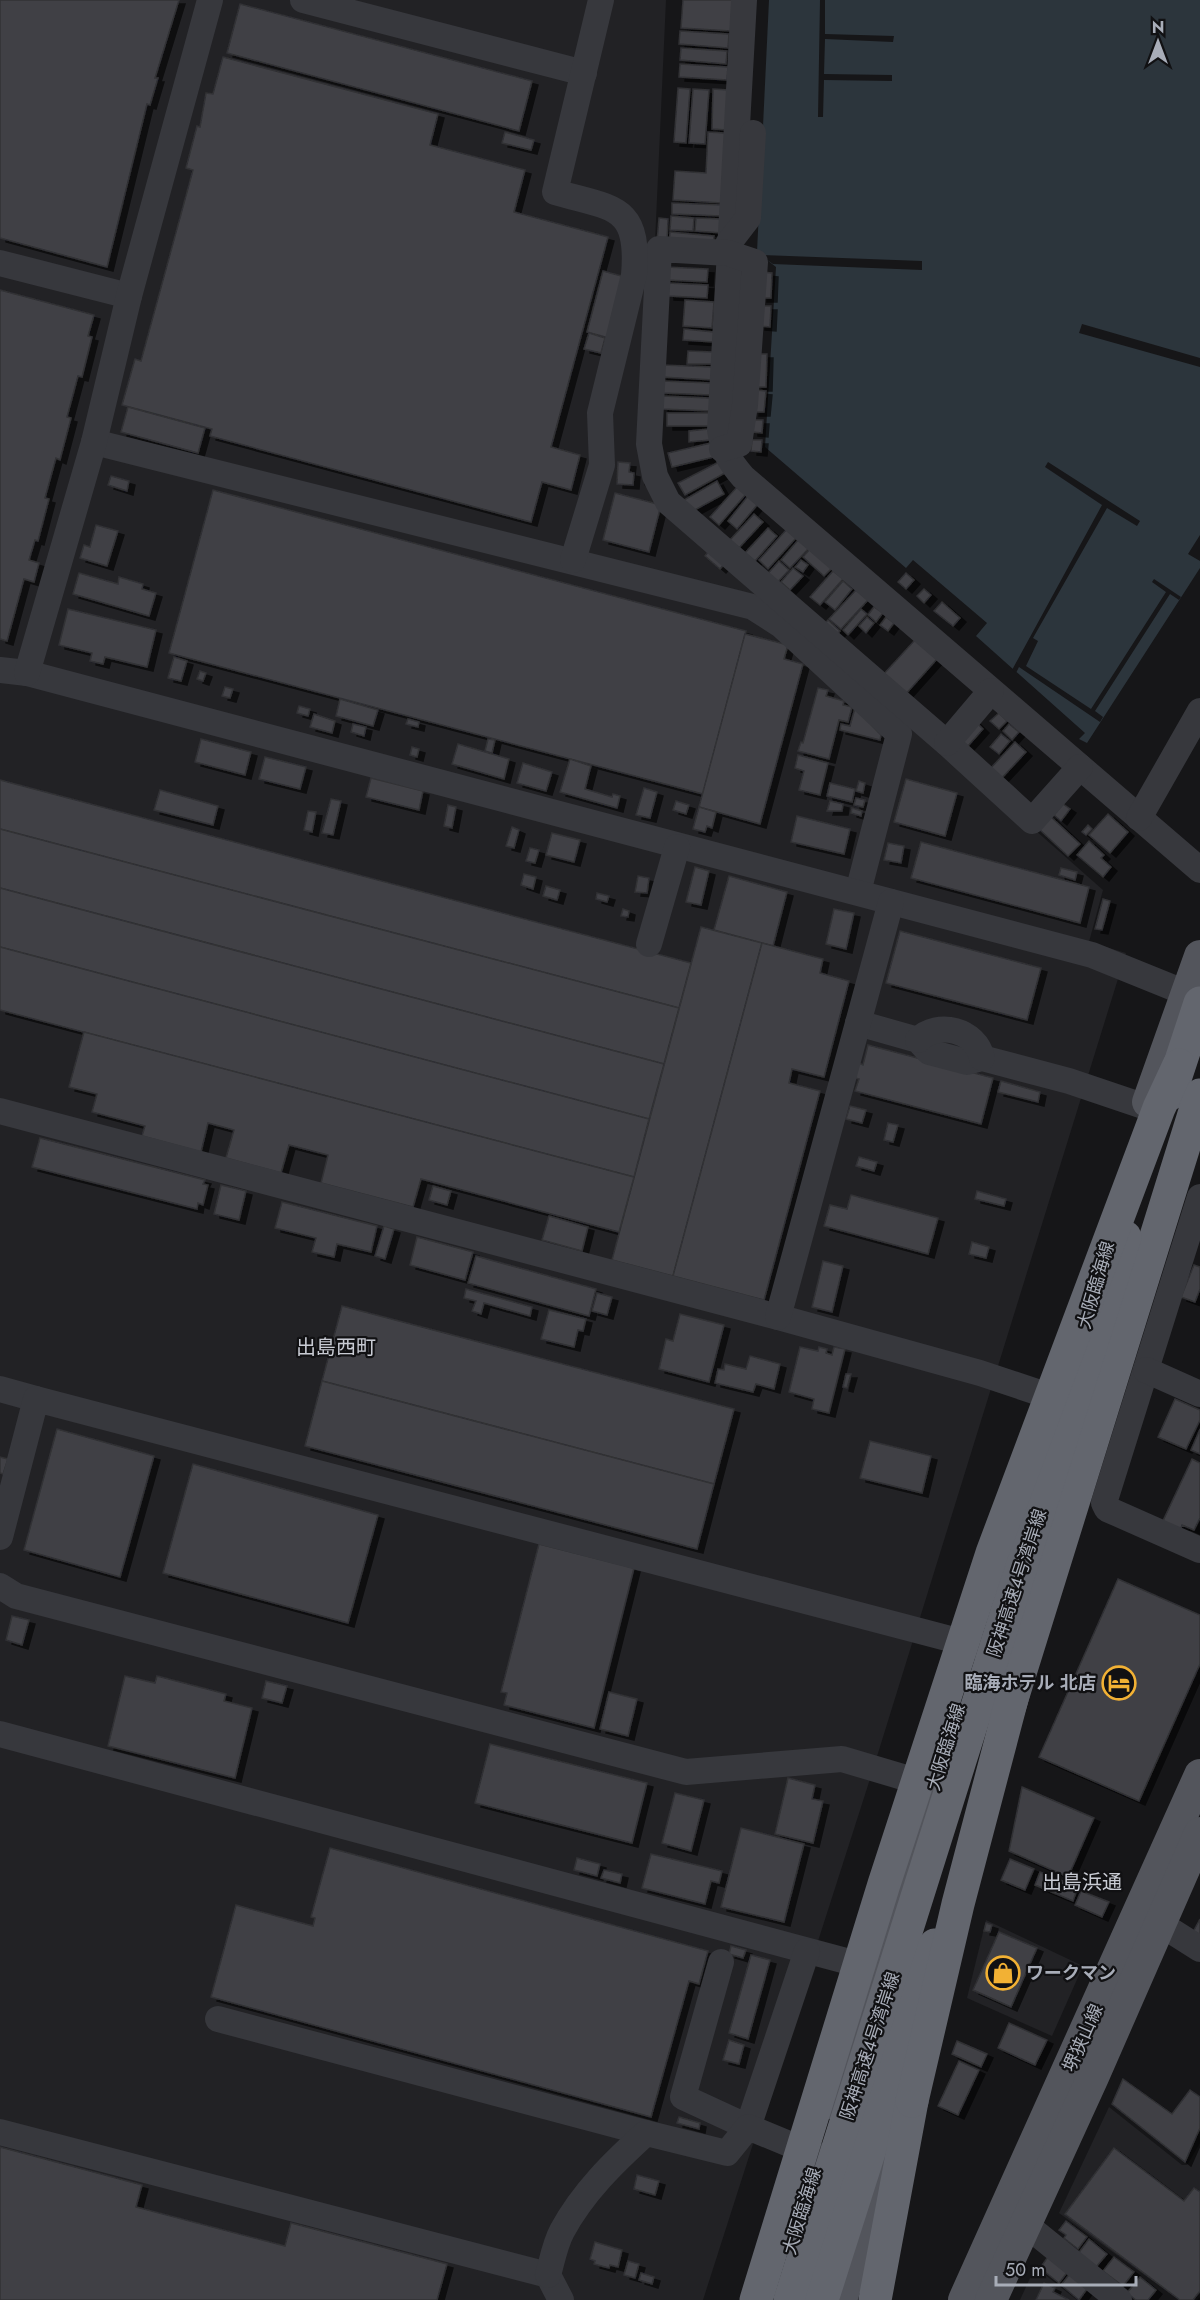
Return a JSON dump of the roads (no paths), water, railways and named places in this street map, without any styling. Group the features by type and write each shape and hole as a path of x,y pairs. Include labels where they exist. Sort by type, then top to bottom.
{"highway":[{"name":"阪神高速4号湾岸線","path":"790,2300 1179,1065 1193,998"},
{"path":"756,2300 884,1884 992,1553 1159,1108 1179,1065"},
{"name":"阪神高速4号湾岸線","path":"822,2300 1200,1095"},
{"path":"874,2300 895,2182 939,1985 1014,1691"}],"main road":[{"name":"大阪臨海線","path":"776,2300 818,2157 1007,1551 1061,1400 1146,1107 1193,998 1200,956"},
{"path":"841,2300 1200,1150"},
{"name":"堺狭山線","path":"964,2300 1200,1775"},
{"name":"堺狭山線","path":"991,2300 1200,1833"}],"street":[{"path":"27,673 94,442 129,296 210,0"},
{"path":"303,0 584,73"},
{"path":"573,560 602,465 600,412 634,275 636,252 633,231 626,218 615,209 555,192 601,0"},
{"path":"744,0 728,248 720,430 731,446 1081,759 1139,818 1200,870"},
{"path":"728,248 659,249 649,444 661,490 676,510 947,743 1032,821 1081,759"},
{"path":"0,263 129,296"},
{"path":"94,442 573,560 753,607 781,625 899,734 858,892"},
{"path":"731,446 729,462 743,477 991,691 1081,759"},
{"path":"0,670 27,673 677,847 858,892 1092,955 1193,998"},
{"path":"947,743 991,691"},
{"path":"1139,818 1200,711"},
{"path":"649,944 677,847"},
{"path":"778,1317 891,902"},
{"path":"858,1023 918,1040 926,1032 936,1028 973,1037 980,1046 982,1058 1069,1081 1146,1107"},
{"path":"0,1111 778,1317 980,1373 1061,1400"},
{"path":"1200,1197 1194,1238 1146,1370 1104,1503 1107,1509 1200,1550"},
{"path":"1146,1370 1200,1394"},
{"path":"0,1389 977,1647"},
{"path":"0,1537 36,1399"},
{"path":"0,1586 6,1592 28,1599 686,1772 842,1759 933,1786"},
{"path":"0,1734 876,1970"},
{"path":"1159,1923 1200,1949"},
{"path":"218,2019 727,2153 748,2127 807,1951"},
{"path":"721,1962 683,2097 818,2157"},
{"path":"0,2132 548,2275"},
{"path":"561,2300 548,2275 561,2233 575,2209 618,2158 646,2133"},
{"path":"1026,2224 1119,2300"}],"place":[{"name":"臨海ホテル 北店","path":"1119,1683"},
{"name":"ワークマン","path":"1003,1973"}],"district":[{"name":"出島西町","path":"336,1347"},
{"name":"出島浜通","path":"1082,1882"}]}
